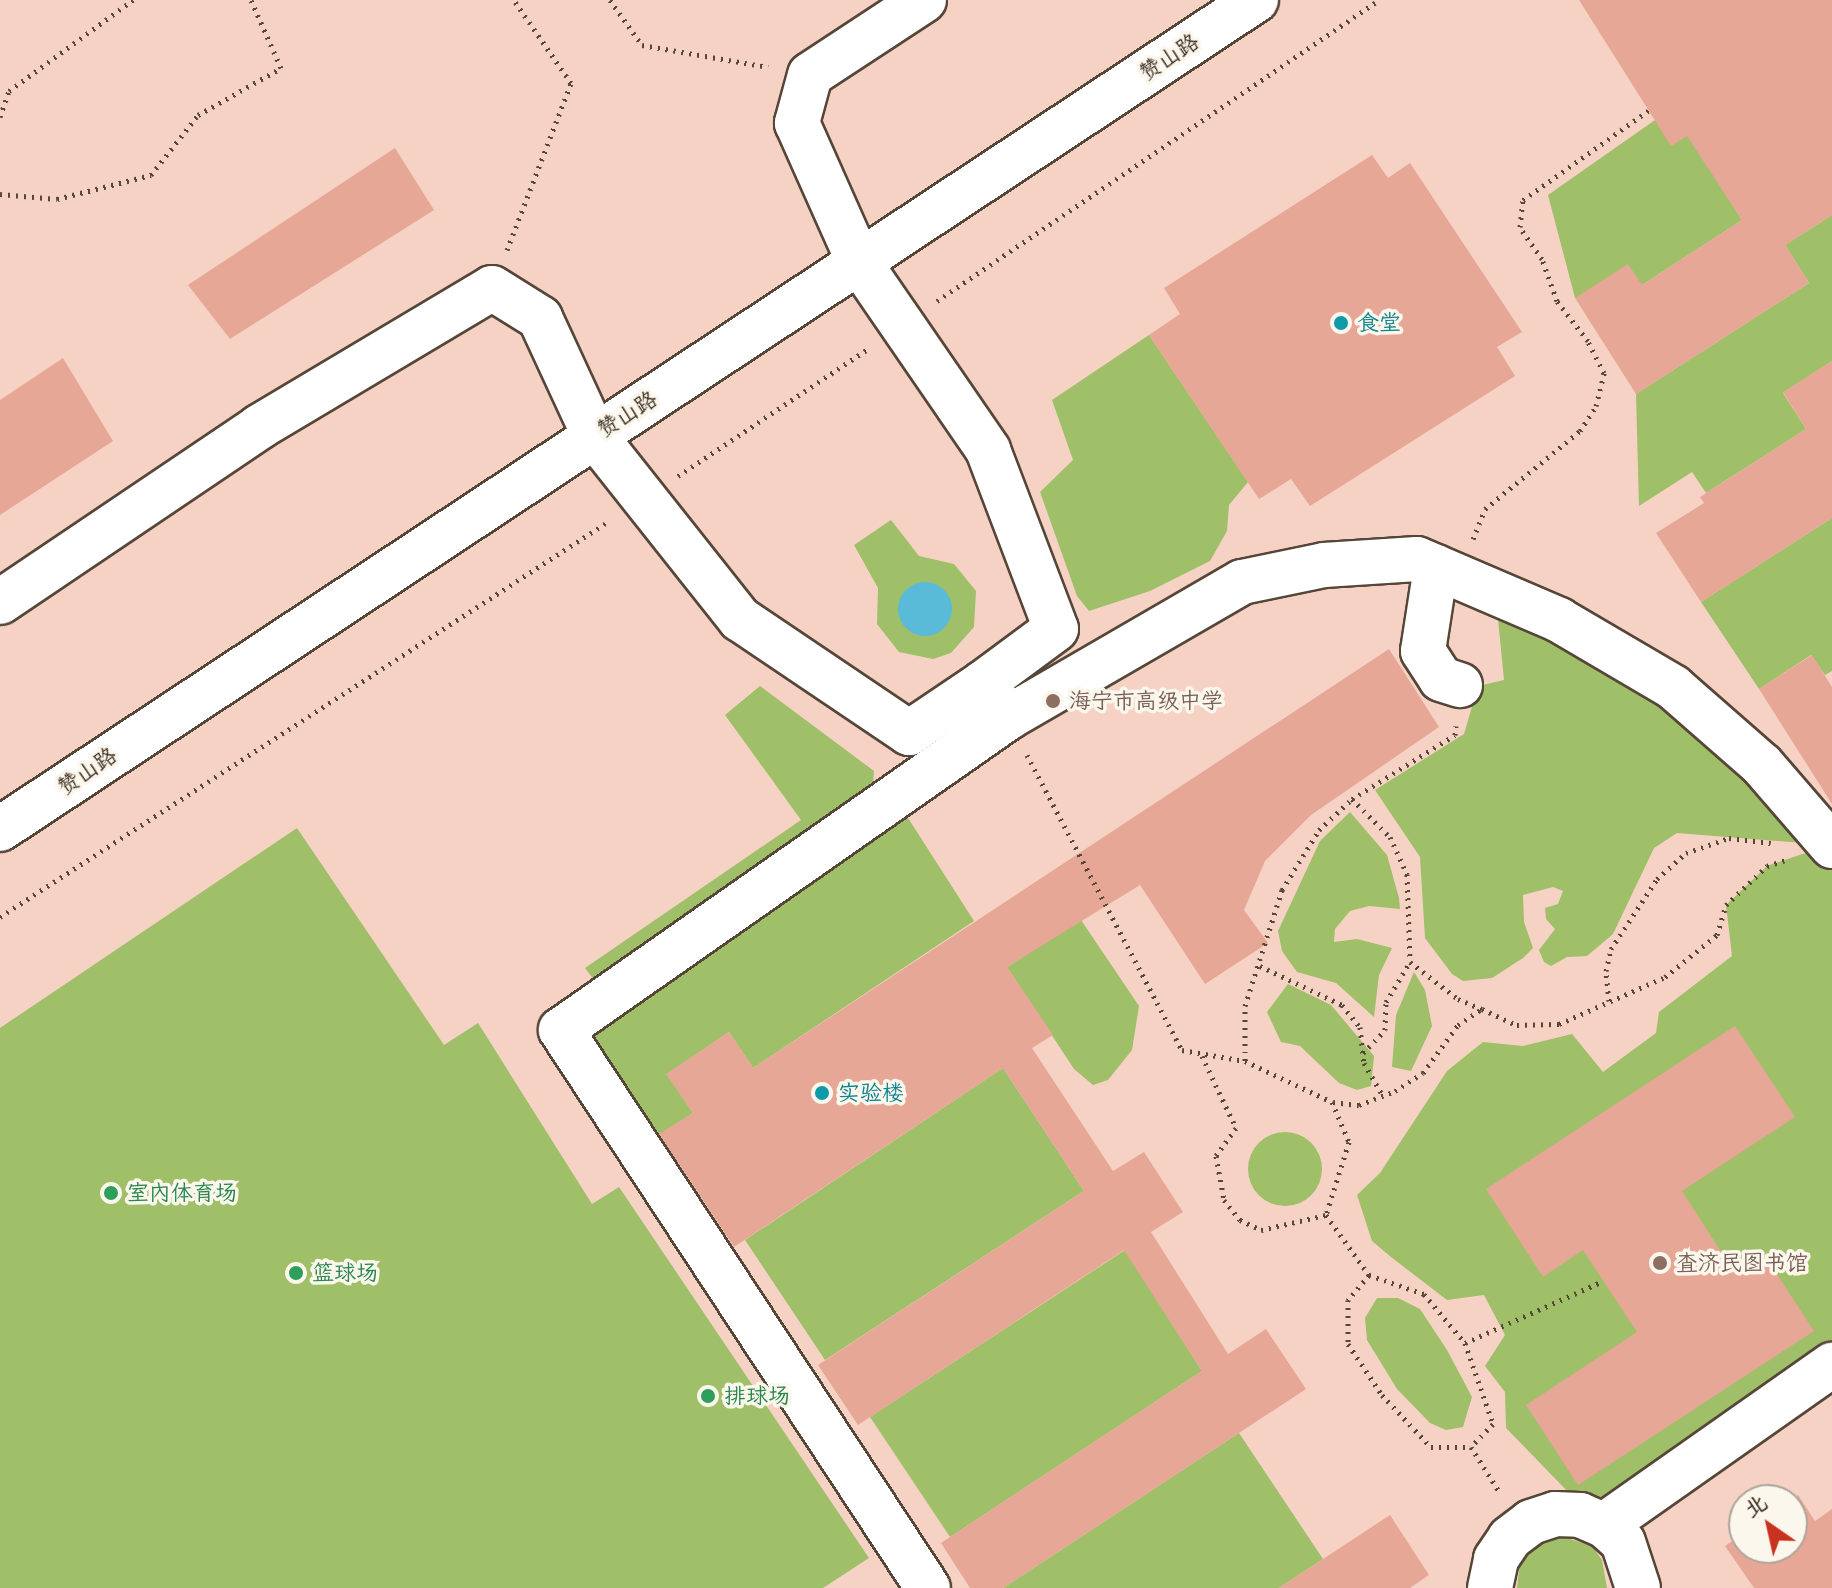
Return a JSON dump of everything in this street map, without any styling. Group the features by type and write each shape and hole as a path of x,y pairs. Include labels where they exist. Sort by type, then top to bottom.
{"street":[{"path":"0,602 259,427 492,288 540,318 594,435 740,619 909,733 1000,706 1056,629 988,450 859,262 797,123 810,75 924,0"},
{"name":"赞山路","path":"0,829 1256,0"},
{"path":"928,1588 561,1030 1000,706 1242,582 1324,565 1417,559 1559,620 1673,687 1762,765 1832,845"},
{"path":"1447,572 1423,651 1441,679 1460,685"},
{"path":"1604,1525 1832,1365"},
{"path":"1490,1588 1496,1559 1522,1528 1555,1514 1580,1515 1604,1525 1623,1542 1634,1563 1638,1588"}],"path":[{"path":"0,117 9,91 133,0"},
{"path":"0,194 57,199 151,175 198,115 281,68 251,0"},
{"path":"492,288 571,83 514,0"},
{"path":"610,0 642,45 810,75"},
{"path":"0,917 644,498 1379,0"},
{"path":"1447,572 1485,509 1580,431 1596,406 1604,373 1588,341 1557,301 1542,259 1520,227 1523,200 1649,110"},
{"path":"1245,1061 1245,1006 1282,890 1319,830 1352,799 1455,735 1460,685"},
{"path":"1000,706 1182,1050 1202,1056 1245,1061 1332,1102 1359,1105 1383,1096 1423,1073 1458,1025 1482,1009"},
{"path":"1352,799 1390,837 1407,874 1410,962 1386,1002 1385,1030 1363,1053"},
{"path":"1609,1001 1606,971 1611,949 1633,909 1686,853 1729,838 1832,845"},
{"path":"1410,962 1458,999 1517,1025 1559,1024 1665,977 1717,935 1726,905 1767,866 1832,845"},
{"path":"1260,966 1342,1005 1360,1027 1363,1053 1383,1096"},
{"path":"1202,1056 1236,1128 1216,1156 1224,1200 1240,1220 1261,1230 1326,1215"},
{"path":"1326,1215 1349,1142 1332,1102"},
{"path":"1326,1215 1369,1275 1424,1294 1465,1343 1493,1424 1471,1447 1431,1447 1382,1395 1348,1344 1348,1300 1369,1275"},
{"path":"1465,1343 1603,1281"},
{"path":"1471,1447 1522,1528"}],"shaded area":[{"name":"海宁市高级中学","path":"0,0 1832,0 1832,1588 0,1588"}],"green space":[{"path":"1832,44 1719,184 1742,220 1642,285 1575,298 1548,195 1655,120"},
{"path":"1832,215 1832,361 1783,393 1806,429 1706,493 1692,472 1639,506 1636,394 1809,283 1785,245"},
{"path":"1149,335 1248,482 1229,505 1227,531 1210,561 1150,591 1089,611 1077,596 1040,492 1073,460 1052,400"},
{"path":"1832,518 1832,671 1825,675 1811,655 1759,689 1701,602"},
{"path":"891,520 919,556 954,564 976,591 974,627 951,653 933,659 899,652 877,624 878,588 854,545"},
{"path":"1498,619 1559,620 1832,846 1832,1365 1621,1513 1575,1499 1506,1428 1505,1392 1485,1366 1505,1335 1484,1295 1447,1300 1391,1257 1372,1241 1357,1195 1380,1173 1447,1071 1483,1042 1523,1046 1572,1034 1603,1072 1656,1033 1659,1012 1732,956 1726,905 1767,866 1829,845 1677,833 1654,848 1613,934 1587,956 1567,957 1551,966 1544,962 1539,950 1555,929 1546,919 1545,908 1558,904 1563,891 1553,887 1523,895 1524,922 1533,948 1523,958 1492,978 1463,981 1452,974 1425,938 1420,857 1375,790 1464,734 1478,686 1504,680"},
{"path":"760,686 874,771 871,812 894,796 974,921 753,1068 729,1032 667,1074 693,1113 659,1135 580,1016 607,997 585,968 801,820 725,715"},
{"path":"1350,812 1387,855 1399,898 1400,909 1369,906 1350,911 1335,929 1334,942 1357,939 1392,948 1379,975 1374,1017 1336,983 1297,972 1282,951 1278,931 1320,841"},
{"path":"297,828 444,1045 478,1023 592,1204 619,1187 869,1558 823,1588 0,1588 0,1028"},
{"path":"1081,920 1139,1006 1132,1050 1108,1080 1093,1085 1074,1069 1007,967"},
{"path":"1414,972 1425,990 1432,1026 1411,1071 1392,1067 1396,1015"},
{"path":"1288,984 1331,1005 1374,1056 1371,1086 1357,1090 1339,1083 1300,1046 1281,1042 1267,1012"},
{"path":"1003,1068 1084,1191 825,1360 745,1240"},
{"path":"1278,1132 1292,1132 1306,1138 1316,1148 1322,1169 1320,1183 1306,1200 1292,1206 1278,1206 1264,1200 1254,1190 1248,1176 1248,1162 1254,1148 1264,1138"},
{"path":"1125,1250 1202,1371 950,1537 870,1417"},
{"path":"1377,1298 1398,1298 1420,1309 1472,1397 1463,1427 1446,1430 1430,1423 1397,1389 1367,1340 1365,1318"},
{"path":"1239,1433 1323,1559 1279,1588 1003,1588"},
{"path":"1561,1536 1592,1546 1602,1560 1607,1588 1517,1588 1520,1563 1530,1549"}],"water":[{"path":"925,582 944,590 952,609 944,628 925,636 906,628 898,609 906,590"}],"building":[{"path":"1579,0 1832,0 1832,215 1785,245 1809,283 1636,394 1575,298 1628,264 1642,285 1742,220 1687,136 1671,146"},
{"path":"395,148 434,210 230,339 188,285"},
{"name":"食堂","path":"1372,155 1388,178 1410,163 1522,332 1497,347 1515,376 1310,506 1291,479 1259,499 1149,335 1180,314 1164,288"},
{"path":"63,358 113,441 0,515 0,400"},
{"path":"1832,361 1832,518 1701,602 1656,533 1704,503 1700,497 1806,429 1783,392"},
{"path":"1389,649 1439,727 1311,815 1265,861 1244,910 1268,943 1205,984 1140,885 1007,967 1053,1035 1032,1048 1113,1171 1144,1152 1183,1212 1151,1232 1228,1354 1266,1329 1306,1389 1003,1588 970,1588 941,1543 1202,1371 1124,1250 858,1425 818,1365 1084,1191 1003,1068 734,1247 659,1134 693,1113 666,1074 729,1032 753,1068"},
{"path":"1812,655 1832,687 1832,804 1759,689"},
{"name":"查济民图书馆","path":"1735,1026 1795,1117 1682,1191 1734,1272 1763,1253 1814,1331 1578,1485 1526,1405 1637,1332 1583,1250 1543,1277 1486,1189"},
{"path":"1832,1509 1832,1588 1754,1588 1737,1564 1808,1564 1808,1510 1815,1521"},
{"path":"1390,1515 1429,1575 1410,1588 1279,1588"}],"place":[{"name":"食堂","path":"1341,323"},
{"name":"海宁市高级中学","path":"1053,701"},
{"name":"实验楼","path":"822,1093"},
{"name":"室内体育场","path":"111,1193"},
{"name":"查济民图书馆","path":"1660,1263"},
{"name":"篮球场","path":"296,1273"},
{"name":"排球场","path":"708,1396"}]}
